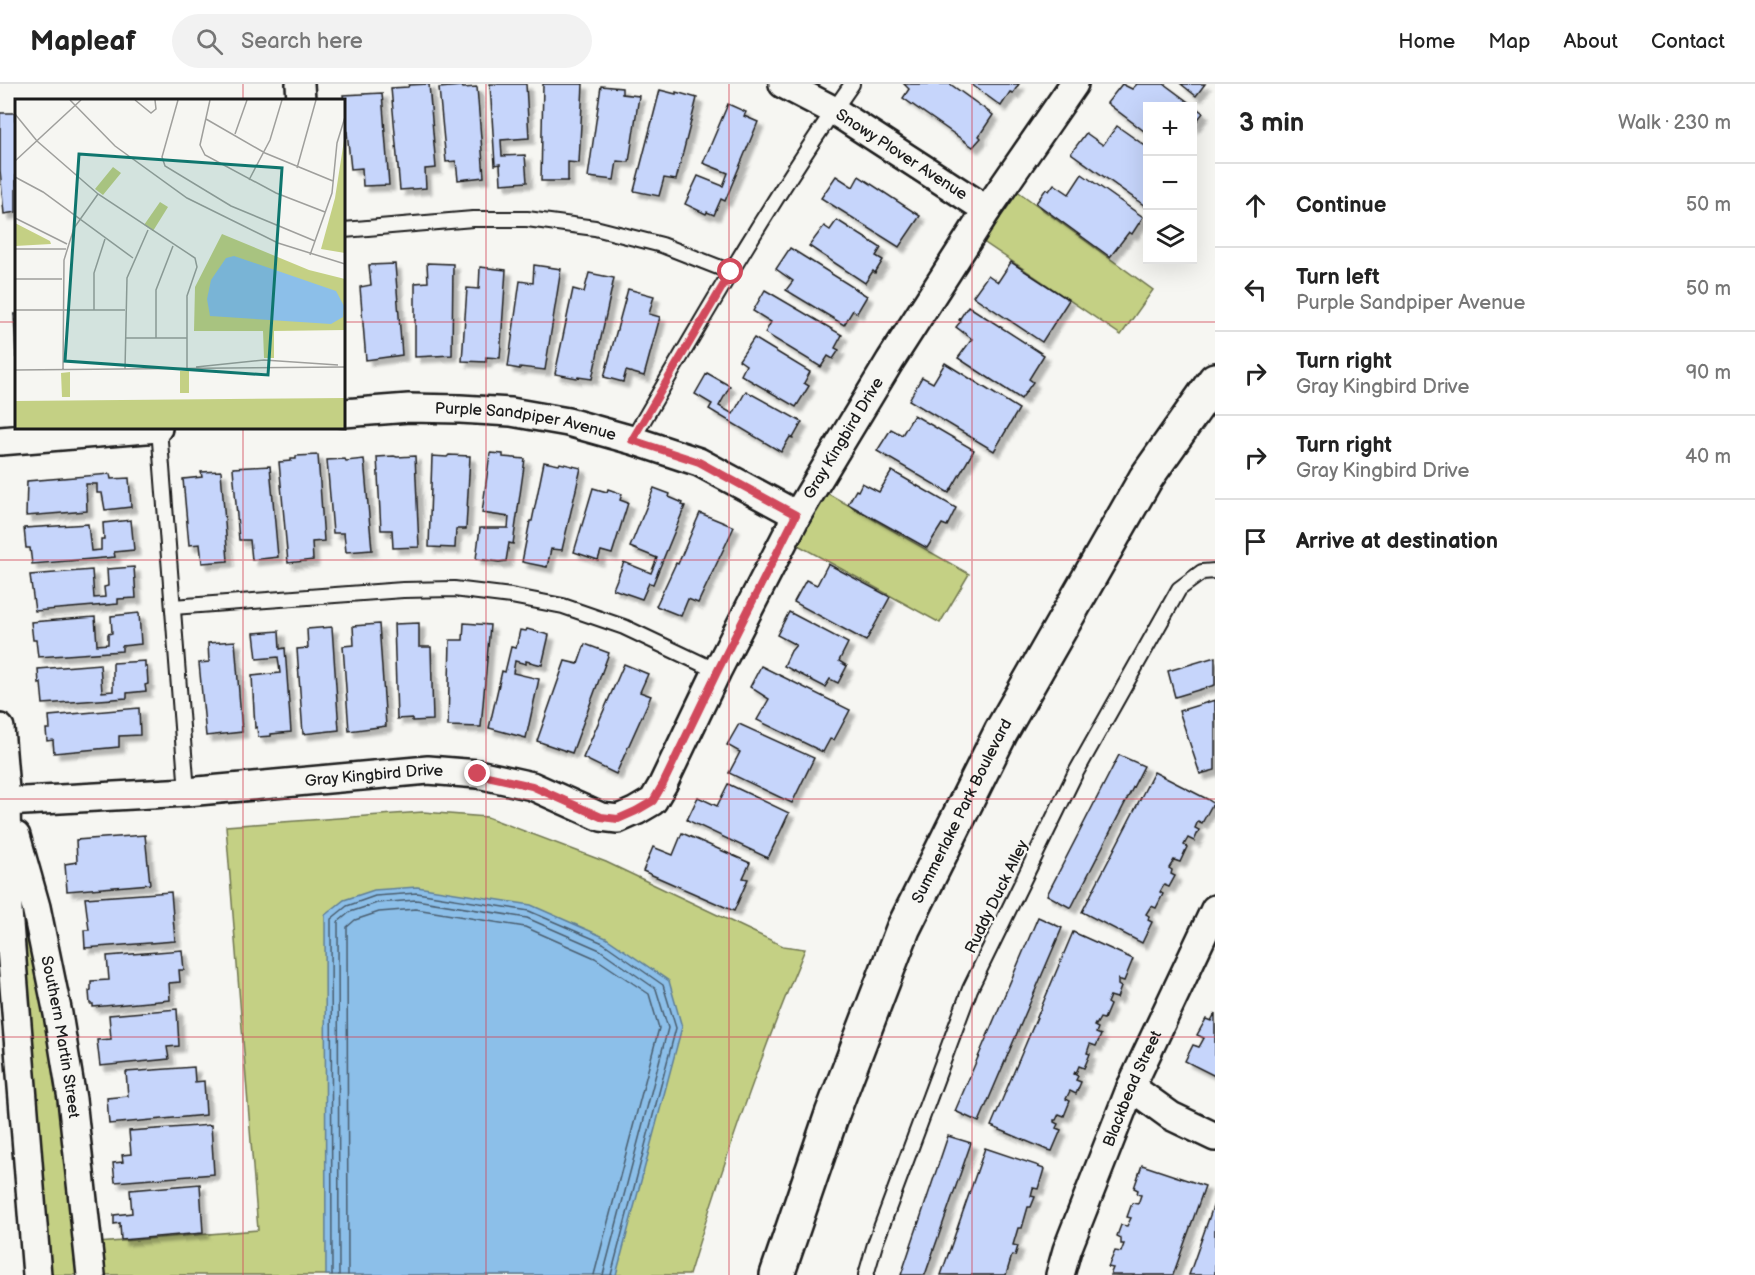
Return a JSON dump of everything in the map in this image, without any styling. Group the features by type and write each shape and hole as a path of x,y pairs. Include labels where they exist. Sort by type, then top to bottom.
{"main road":[{"name":"Summerlake Park Boulevard","path":"777,1275 832,1114 903,929 1001,732 1146,478 1215,380"}],"street":[{"path":"300,84 301,99"},
{"name":"Snowy Plover Avenue","path":"783,84 833,110 987,210"},
{"name":"Gray Kingbird Drive","path":"6,802 187,792 428,770 478,774 532,786 601,817 618,819 653,801 796,515 890,361 987,210 1074,84"},
{"name":"Purple Sandpiper Avenue","path":"345,413 409,408 460,409 511,412 568,422 699,462 796,515"},
{"path":"0,441 146,429"},
{"name":"Southern Martin Street","path":"0,728 6,802 8,911 37,1275"},
{"name":"Southern Martin Street","path":"6,802 36,908 58,1014 72,1099 91,1275"},
{"name":"Blackbead Street","path":"1059,1275 1131,1088 1215,909"},
{"path":"1131,1088 1171,1116 1215,1137"}],"lane":[{"path":"632,440 731,272 833,110 852,84"},
{"path":"345,230 474,219 527,219 595,228 662,245 731,272"},
{"path":"158,429 187,792"},
{"name":"Ruddy Duck Alley","path":"866,1275 875,1244 970,989 1075,774 1179,589 1202,572 1215,571"},
{"path":"173,607 403,590 454,589 511,596 563,606 624,627 717,672"}],"green space":[{"path":"1016,190 1153,290 1121,335 982,241"},
{"path":"827,493 969,574 940,623 796,544"},
{"path":"423,812 487,817 606,862 783,946 805,949 743,1110 689,1275 101,1275 98,1243 258,1230 226,826"},
{"path":"22,903 48,1013 81,1275 47,1275 19,904"}],"water":[{"path":"417,887 531,905 606,938 669,981 682,1027 616,1275 326,1275 325,915 344,900 374,890"}],"building":[{"path":"429,84 436,168 425,169 426,188 400,190 391,88"},
{"path":"490,84 526,84 529,138 501,140 502,156 525,155 527,182 501,184 500,164 495,165"},
{"path":"543,84 583,84 579,163 568,162 568,181 541,181"},
{"path":"904,84 950,84 993,115 979,136 981,138 973,147 903,98 909,89"},
{"path":"971,84 1019,84 1013,93 1010,92 1001,106"},
{"path":"1122,84 1132,89 1137,84 1164,84 1188,102 1143,102 1143,130 1107,103"},
{"path":"1181,84 1205,84 1196,96"},
{"path":"462,86 463,88 477,87 484,177 458,180 456,161 446,162 439,88"},
{"path":"601,86 622,88 622,94 639,96 629,162 617,161 614,180 588,177"},
{"path":"660,90 697,98 676,180 664,178 659,196 634,191"},
{"path":"382,93 389,185 363,186 362,168 351,169 343,95"},
{"path":"728,104 746,112 744,116 758,122 725,201 721,199 714,215 707,212 706,214 685,204 698,176 723,186 728,173 703,163"},
{"path":"1197,109 1203,113 1197,121"},
{"path":"0,113 15,113 15,212 4,214 0,170"},
{"path":"1117,126 1143,144 1143,204 1071,153 1086,133 1103,145"},
{"path":"1082,174 1143,217 1132,234 1129,232 1110,257 1036,203 1046,189 1049,191 1054,184 1069,194"},
{"path":"836,176 853,187 859,176 920,216 899,247 821,198"},
{"path":"837,220 881,248 876,256 883,260 865,283 809,246 824,226 830,230"},
{"path":"790,248 867,296 857,313 853,310 844,325 786,290 793,281 776,269"},
{"path":"1011,262 1069,300 1042,342 973,296 988,275 998,282"},
{"path":"427,263 453,264 452,355 415,357 415,283 428,282"},
{"path":"395,264 402,355 366,360 360,287 371,285 369,265"},
{"path":"534,265 561,269 545,370 508,367 520,281 533,283"},
{"path":"480,267 506,270 500,358 486,357 486,362 462,361 467,288 479,289"},
{"path":"589,273 614,278 592,379 555,374 573,289 584,292"},
{"path":"628,289 654,296 649,314 660,317 644,376 626,371 623,382 604,377"},
{"path":"765,290 842,335 835,348 839,350 833,359 828,356 821,367 765,333 771,322 753,311"},
{"path":"968,306 1044,355 1029,379 1033,382 1021,399 958,358 972,339 956,327"},
{"path":"754,338 810,372 804,383 809,386 796,407 741,375 746,365 739,360"},
{"path":"945,363 1019,409 994,451 909,400 922,377 933,383"},
{"path":"707,373 730,386 719,406 733,414 746,391 802,422 793,438 790,437 781,452 709,409 712,404 695,394"},
{"path":"914,415 974,450 949,493 877,451 891,429 902,435"},
{"path":"490,453 525,459 513,544 509,543 506,561 499,562 476,559 480,528 508,528 509,517 482,513"},
{"path":"318,455 324,541 312,542 313,560 288,563 279,462 291,461 291,459 296,459 296,456"},
{"path":"449,455 470,456 466,529 456,529 455,548 429,547 432,456 447,457"},
{"path":"415,456 419,547 393,548 392,530 381,530 377,457"},
{"path":"345,459 346,461 364,459 372,550 346,552 344,533 333,533 327,460"},
{"path":"544,462 581,468 562,550 551,549 547,567 522,562"},
{"path":"270,466 278,557 252,560 250,540 239,540 233,468"},
{"path":"221,471 228,561 202,563 200,544 189,545 183,479 202,477 201,472"},
{"path":"892,471 956,508 947,526 942,524 927,548 848,504 862,483 879,492"},
{"path":"110,474 111,479 129,478 131,507 105,510 102,493 97,493 97,484 86,484 87,511 26,516 27,481"},
{"path":"593,488 607,492 608,489 622,494 620,500 628,503 612,554 601,551 598,560 574,552"},
{"path":"654,488 670,494 669,497 685,506 653,584 649,583 642,599 613,589 624,562 651,573 657,558 630,547"},
{"path":"700,513 734,527 698,603 688,599 681,616 656,606 676,563 678,564"},
{"path":"131,520 134,550 114,552 115,557 32,564 30,548 26,548 24,528 88,524 91,551 101,550 101,539 104,539 103,523"},
{"path":"828,564 890,597 866,641 794,602 806,580 817,585"},
{"path":"134,567 136,598 118,599 118,604 35,611 30,575 92,570 94,598 105,597 104,587 108,586 107,569"},
{"path":"789,612 848,643 839,661 847,666 838,683 830,679 825,687 784,666 796,645 777,635"},
{"path":"139,613 141,644 122,646 122,651 38,657 31,622 95,617 97,645 108,644 108,634 112,633 111,616"},
{"path":"419,623 419,647 431,647 433,720 397,719 394,624"},
{"path":"464,623 490,625 481,727 448,726 450,640 463,640"},
{"path":"379,624 386,726 349,731 343,646 354,645 353,626"},
{"path":"332,627 339,730 303,734 297,649 308,648 307,629"},
{"path":"527,629 549,635 542,665 515,661 513,673 539,679 526,738 489,728 502,671 505,672 511,647 516,648 520,630 526,631"},
{"path":"279,631 280,649 285,648 291,732 258,737 257,727 255,728 252,676 280,673 278,657 257,659 254,633"},
{"path":"235,641 242,732 206,736 199,663 209,662 208,643"},
{"path":"585,644 609,653 572,753 537,741 565,661 578,664"},
{"path":"1215,657 1215,685 1175,697 1168,671"},
{"path":"145,661 148,684 145,685 146,691 127,693 127,698 43,704 38,669 100,664 102,692 113,691 113,663"},
{"path":"624,664 648,674 640,692 651,696 616,774 583,758"},
{"path":"761,666 850,710 834,740 830,739 823,752 757,720 769,699 750,687"},
{"path":"1215,700 1215,770 1200,774 1179,711"},
{"path":"139,708 140,735 119,736 119,747 54,753 53,740 47,741 46,729 50,729 49,716"},
{"path":"739,724 814,758 792,803 729,773 740,752 727,745"},
{"path":"1119,755 1144,766 1071,908 1047,895"},
{"path":"1154,772 1213,803 1202,823 1198,821 1195,828 1199,830 1194,841 1188,838 1184,845 1187,847 1180,862 1174,860 1169,868 1172,870 1171,874 1175,876 1169,887 1164,885 1160,892 1163,894 1156,908 1151,906 1146,914 1149,916 1148,920 1152,922 1142,943 1082,912"},
{"path":"728,784 789,813 768,858 687,820 698,797 717,806"},
{"path":"682,833 750,863 743,878 748,879 734,911 643,871 653,847 673,855"},
{"path":"145,835 150,884 67,891 65,864 77,862 76,840"},
{"path":"171,892 175,941 85,948 84,930 89,930 85,898"},
{"path":"1038,917 1062,928 979,1122 955,1111"},
{"path":"1073,932 1133,959 1124,981 1118,979 1118,985 1121,987 1117,998 1110,996 1107,1003 1110,1005 1104,1019 1100,1018 1094,1026 1098,1028 1096,1033 1101,1035 1096,1046 1090,1044 1087,1053 1090,1054 1084,1068 1079,1066 1074,1074 1078,1076 1076,1080 1081,1082 1076,1094 1070,1091 1066,1099 1070,1101 1064,1116 1059,1114 1054,1120 1058,1124 1056,1128 1061,1130 1052,1151 991,1126"},
{"path":"182,950 184,970 179,970 180,982 169,983 170,1000 93,1007 93,1004 90,1004 91,981 109,980 107,956"},
{"path":"177,1009 179,1046 167,1047 169,1059 100,1066 97,1040 111,1039 109,1015"},
{"path":"1215,1013 1215,1076 1185,1061 1193,1045 1199,1047 1204,1038 1197,1035 1206,1019 1211,1021"},
{"path":"194,1067 195,1082 204,1081 206,1115 109,1124 107,1098 128,1096 126,1072"},
{"path":"211,1125 214,1174 115,1182 113,1163 123,1162 122,1155 131,1154 129,1131"},
{"path":"948,1136 971,1143 925,1275 901,1275"},
{"path":"985,1148 1044,1169 1038,1189 1033,1188 1031,1196 1035,1197 1031,1207 1028,1207 1022,1228 1018,1228 1013,1245 1018,1246 1015,1256 1012,1255 1006,1275 941,1275"},
{"path":"1142,1165 1205,1186 1173,1275 1110,1275 1113,1268 1108,1267 1115,1251 1121,1252 1124,1244 1121,1244 1121,1238 1117,1236 1121,1225 1127,1226 1131,1218 1127,1217 1132,1203 1138,1204 1141,1195 1137,1194 1138,1190 1134,1188"},
{"path":"200,1184 203,1233 121,1240 120,1223 114,1224 114,1215 132,1213 130,1190"},
{"path":"1215,1201 1215,1275 1189,1275"}],"route":[{"path":"478,774 532,786 601,817 618,819 653,801 663,784 796,515 699,462 632,440 731,272"}]}
